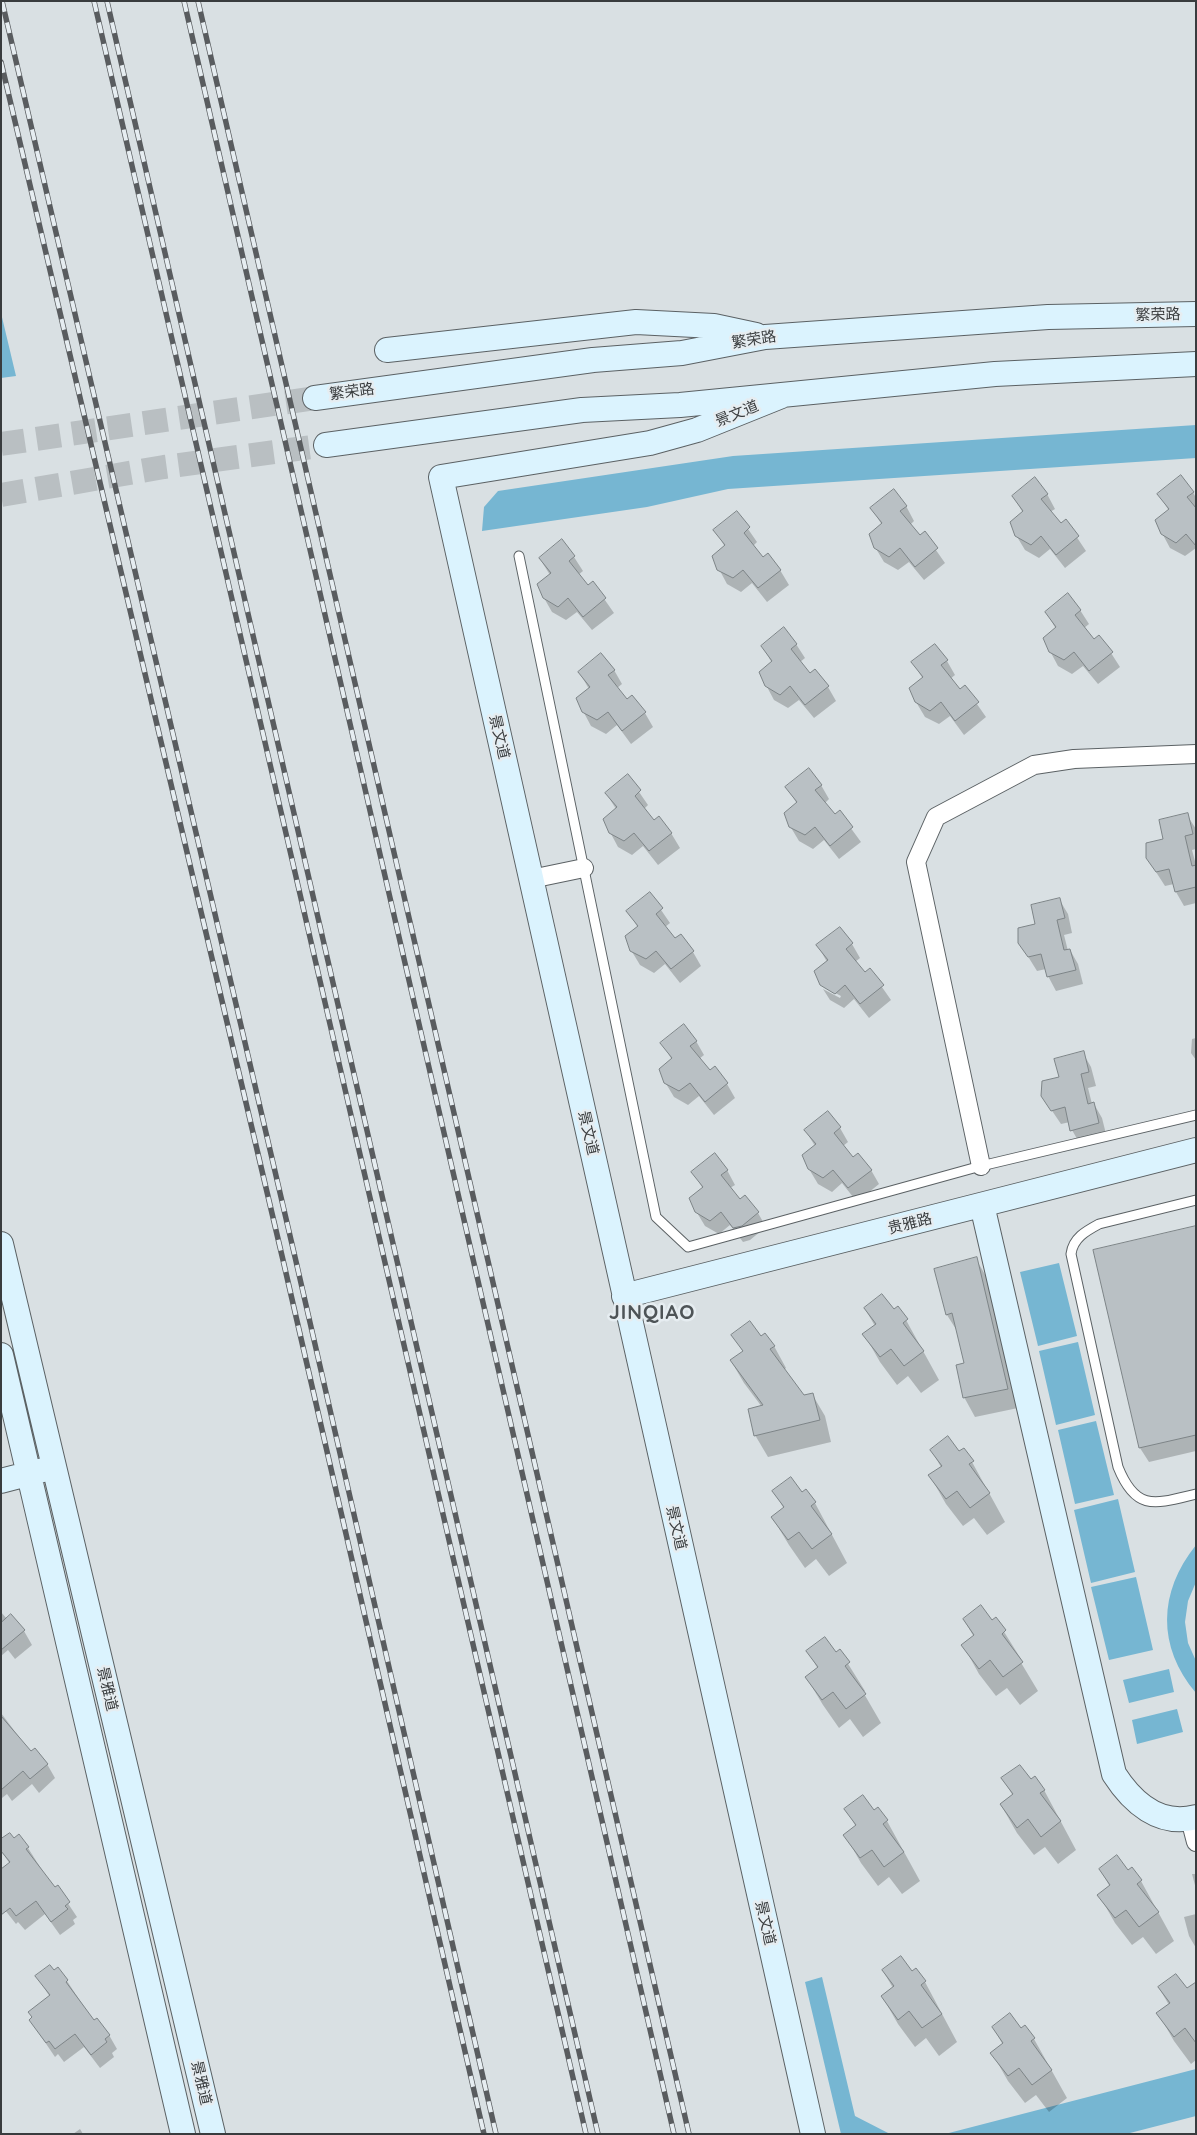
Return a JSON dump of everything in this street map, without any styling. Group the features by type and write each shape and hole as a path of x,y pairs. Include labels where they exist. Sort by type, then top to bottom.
{"street":[{"name":"繁荣路","path":"315,398 593,360 682,353 765,337 1048,317 1196,314"},
{"path":"387,350 636,322 714,326 765,337"},
{"path":"326,445 582,410 680,405 995,374 1196,364"},
{"name":"景文道","path":"784,395 697,430 650,443 441,477 812,2134"},
{"path":"982,1166 916,862 936,817 1034,765 1074,759 1196,754"},
{"path":"531,879 584,868"},
{"name":"贵雅路","path":"624,1296 1196,1150"},
{"path":"982,1205 1114,1774 1124,1789 1140,1806 1156,1815 1169,1819 1193,1818 1196,1842"},
{"name":"景雅道","path":"1,1244 213,2134"},
{"name":"景雅道","path":"1,1354 10,1435 28,1474 183,2134"},
{"path":"10,1435 44,1426"},
{"path":"1,1481 54,1467"}],"lane":[{"path":"519,556 656,1217 688,1247 982,1166 1196,1115"},
{"path":"1196,1200 1100,1224 1078,1238 1072,1246 1071,1254 1118,1467 1125,1484 1134,1495 1162,1502 1196,1494"}],"shaded area":[{"path":"1,313 16,376 1,378"},
{"path":"1196,425 1196,458 728,489 647,507 482,531 484,507 498,491 733,456"},
{"path":"1059,1263 1077,1336 1038,1346 1020,1272"},
{"path":"1078,1342 1095,1415 1056,1425 1039,1351"},
{"path":"1096,1421 1114,1495 1075,1504 1058,1430"},
{"path":"1118,1499 1135,1572 1091,1583 1074,1510"},
{"path":"1196,1545 1196,1582 1188,1601 1185,1622 1188,1643 1196,1661 1196,1693 1183,1675 1174,1657 1167,1619 1174,1581 1183,1563"},
{"path":"1136,1577 1153,1650 1109,1660 1091,1587"},
{"path":"1169,1669 1174,1692 1129,1703 1123,1680"},
{"path":"1177,1709 1183,1732 1137,1744 1132,1720"},
{"path":"822,1977 855,2116 890,2134 841,2134 805,1982"},
{"path":"1196,2069 1196,2116 1126,2134 945,2134"}],"building":[{"path":"1181,475 1194,492 1187,497 1196,508 1196,546 1186,534 1176,543 1161,534 1155,520 1169,509 1157,494"},
{"path":"1035,477 1048,494 1041,499 1061,523 1066,519 1079,536 1056,555 1041,536 1031,545 1015,536 1010,522 1023,511 1012,496"},
{"path":"894,489 907,506 900,511 920,535 925,531 938,548 915,567 900,548 889,557 874,548 869,534 882,523 870,508"},
{"path":"737,511 750,527 744,533 763,557 768,553 781,570 758,588 743,570 733,578 717,570 712,556 725,545 713,530"},
{"path":"562,539 575,556 569,561 588,585 593,581 606,598 583,617 568,598 558,607 543,598 537,584 551,573 539,558"},
{"path":"1068,593 1081,610 1075,615 1094,639 1099,635 1113,652 1089,671 1074,652 1064,660 1049,652 1043,638 1056,627 1045,612"},
{"path":"784,627 797,644 791,649 810,673 815,669 829,686 805,705 790,686 780,695 765,686 759,672 772,661 761,646"},
{"path":"935,644 948,660 941,665 960,689 965,685 979,702 955,721 941,702 930,711 915,702 909,688 923,677 911,662"},
{"path":"601,653 615,670 608,675 627,699 632,695 646,712 622,731 608,712 597,720 582,712 576,698 590,687 578,672"},
{"path":"809,768 822,785 815,790 835,814 840,810 853,827 830,846 815,827 805,835 789,827 784,813 797,802 785,787"},
{"path":"628,774 641,790 635,796 654,820 659,816 672,833 649,851 634,833 624,841 609,833 603,819 617,807 605,793"},
{"path":"1188,813 1193,834 1185,836 1192,866 1196,865 1196,887 1175,892 1169,869 1156,872 1146,858 1146,843 1163,839 1159,820"},
{"path":"650,892 663,908 656,914 675,938 681,934 694,951 671,969 656,951 646,959 630,951 625,936 638,926 626,911"},
{"path":"1060,898 1065,918 1057,920 1064,950 1070,949 1076,970 1047,977 1041,954 1028,957 1018,943 1018,928 1035,924 1031,905"},
{"path":"840,927 853,943 846,949 865,972 870,968 884,985 860,1004 845,985 835,994 820,985 814,971 828,960 816,945"},
{"path":"684,1024 697,1041 690,1046 710,1070 715,1066 728,1083 705,1102 690,1083 679,1091 664,1083 659,1069 672,1058 660,1043"},
{"path":"1084,1051 1089,1072 1081,1074 1088,1104 1094,1102 1099,1123 1070,1131 1065,1107 1051,1111 1041,1096 1042,1081 1059,1077 1054,1059"},
{"path":"828,1111 841,1127 834,1133 853,1157 858,1153 872,1170 848,1188 833,1170 823,1178 808,1169 802,1155 816,1144 804,1130"},
{"path":"715,1153 728,1170 721,1175 740,1199 745,1195 759,1212 742,1226 733,1228 721,1212 710,1221 695,1212 689,1198 703,1187 691,1172"},
{"path":"1196,1226 1196,1435 1139,1448 1093,1250"},
{"path":"977,1257 1008,1389 963,1398 956,1365 964,1363 952,1313 946,1315 934,1269"},
{"path":"882,1294 894,1309 898,1306 908,1319 903,1323 924,1351 904,1366 891,1349 880,1357 862,1334 876,1324 864,1308"},
{"path":"750,1321 761,1336 765,1333 775,1346 770,1349 804,1395 813,1393 820,1420 754,1436 748,1409 763,1405 730,1360 743,1351 731,1335"},
{"path":"948,1436 959,1451 964,1448 974,1461 969,1464 990,1493 970,1508 957,1491 946,1499 928,1475 942,1466 930,1450"},
{"path":"791,1477 802,1492 806,1489 816,1502 811,1506 832,1534 812,1549 799,1532 788,1540 771,1517 784,1507 772,1491"},
{"path":"981,1605 992,1620 996,1617 1006,1630 1002,1634 1023,1662 1003,1677 990,1660 979,1669 961,1645 974,1635 963,1619"},
{"path":"11,1614 25,1630 1,1650 1,1623"},
{"path":"825,1637 836,1652 840,1649 850,1662 845,1666 866,1694 846,1709 833,1692 822,1700 805,1677 818,1667 806,1651"},
{"path":"1,1716 31,1751 35,1748 48,1764 30,1779 23,1771 1,1790"},
{"path":"1020,1765 1031,1779 1035,1776 1045,1790 1040,1793 1061,1821 1041,1837 1028,1819 1017,1828 1000,1804 1013,1794 1001,1778"},
{"path":"863,1795 874,1810 878,1807 888,1820 883,1824 904,1852 884,1867 872,1850 860,1858 843,1835 856,1825 844,1809"},
{"path":"10,1833 14,1838 19,1834 29,1847 26,1849 55,1887 58,1885 70,1902 65,1906 68,1909 51,1922 36,1901 16,1916 10,1908 1,1915 1,1869 10,1862 1,1851 1,1839"},
{"path":"1117,1855 1128,1870 1132,1867 1142,1880 1137,1884 1159,1912 1139,1927 1126,1910 1115,1918 1097,1895 1110,1885 1099,1869"},
{"path":"901,1956 912,1971 916,1968 926,1981 921,1985 942,2014 922,2028 909,2011 898,2020 881,1996 894,1986 882,1970"},
{"path":"50,1965 54,1970 58,1967 68,1980 66,1982 94,2020 97,2018 110,2035 105,2039 107,2042 91,2055 75,2034 55,2049 49,2041 46,2043 29,2020 32,2017 28,2012 50,1995 35,1976"},
{"path":"1176,1974 1187,1988 1196,1982 1196,2043 1185,2028 1174,2037 1156,2013 1170,2003 1158,1987"},
{"path":"1010,2013 1021,2028 1025,2025 1035,2038 1031,2041 1052,2070 1032,2085 1019,2068 1008,2076 990,2053 1003,2043 992,2027"}],"tunnel":[{"path":"1,444 315,398"},
{"path":"1,495 164,467 326,445"}],"railway":[{"path":"2,1 295,1257 496,2134"},
{"path":"94,1 586,2134"},
{"path":"107,1 598,2134"},
{"path":"184,1 674,2134"},
{"path":"198,1 689,2134"},
{"path":"1,62 283,1260 484,2134"}],"district":[{"name":"JINQIAO","path":"652,1313"}]}
